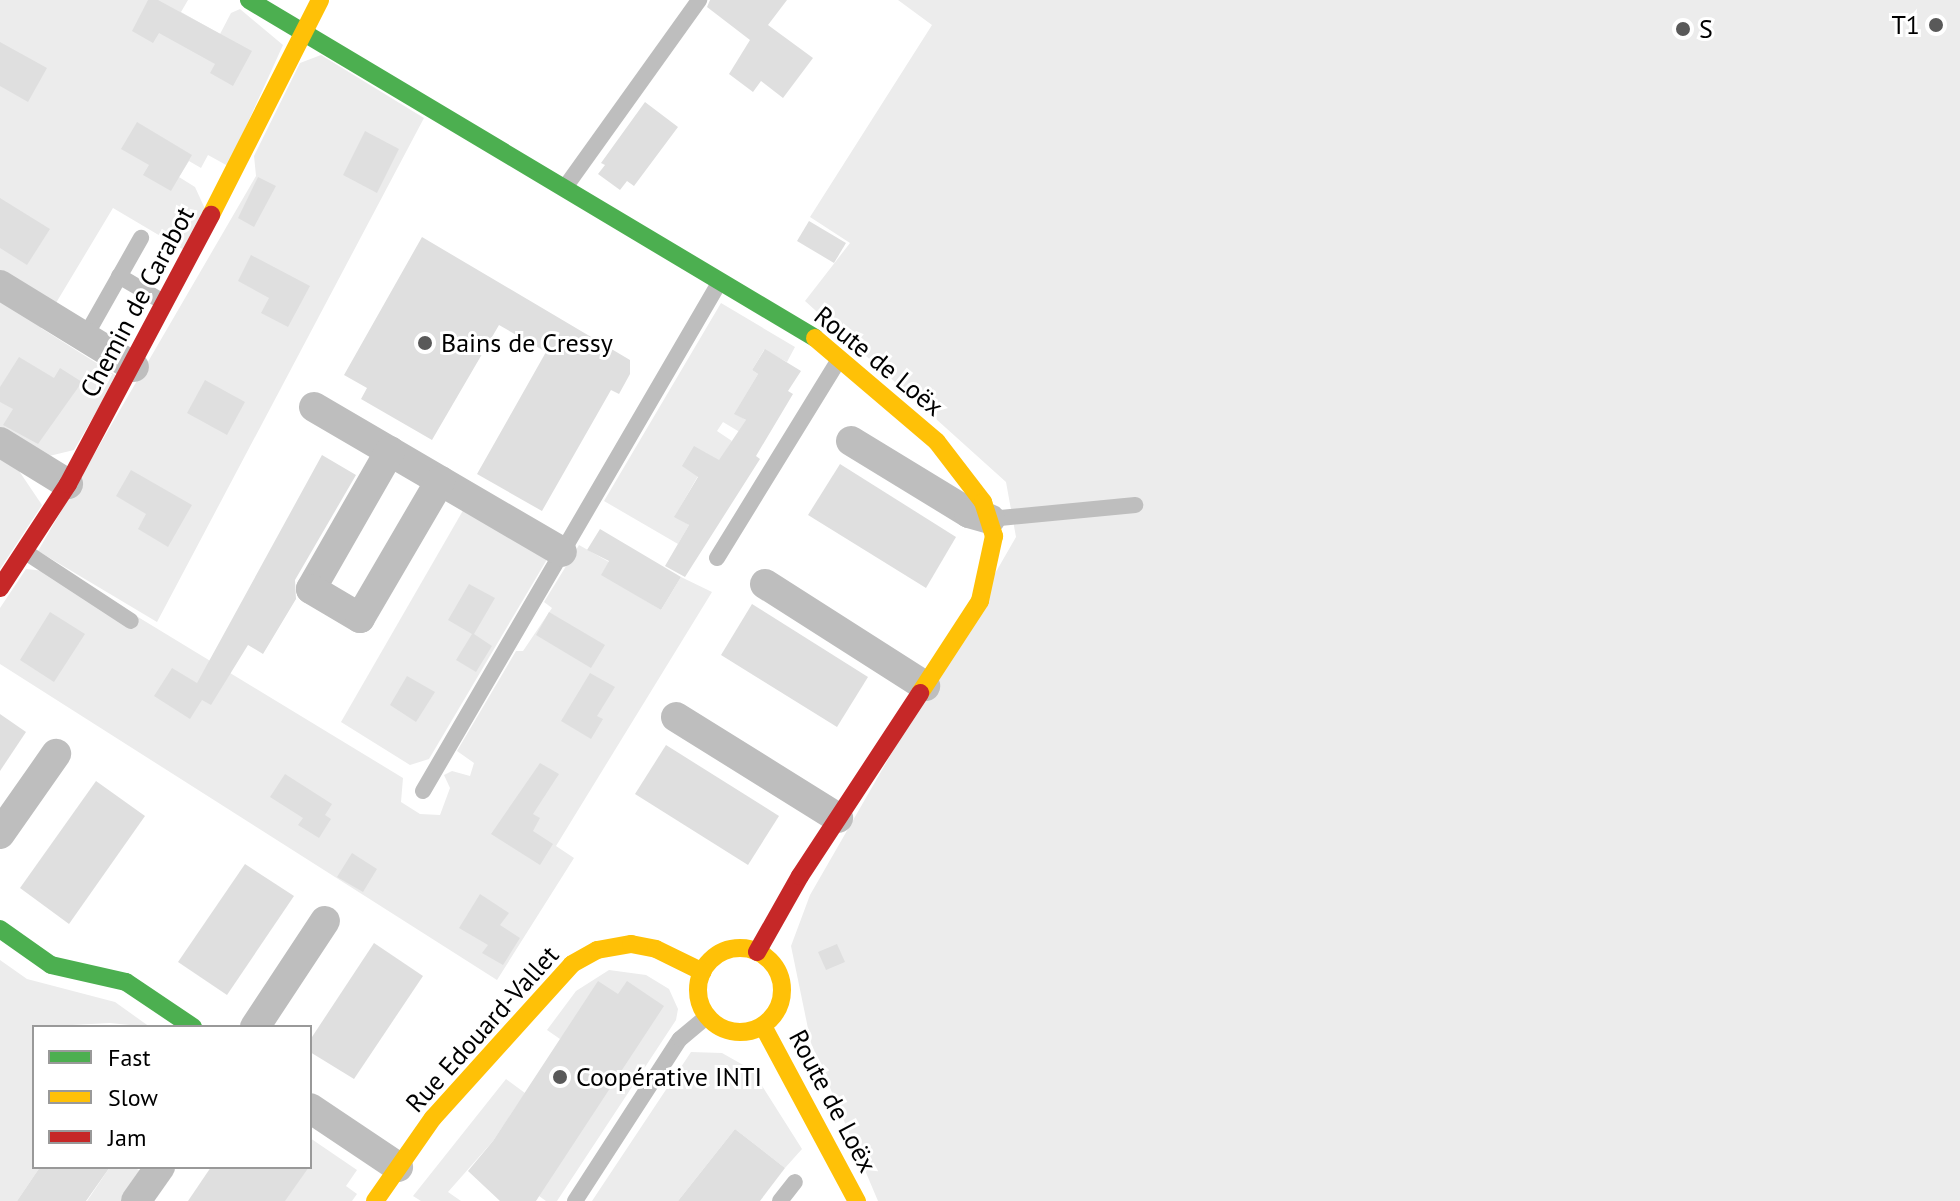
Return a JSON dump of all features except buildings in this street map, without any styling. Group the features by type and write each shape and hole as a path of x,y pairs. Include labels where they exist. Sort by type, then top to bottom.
{"street":[{"name":"Route de Loëx","path":"249,0 307,32 563,191 720,282 840,358 937,442 973,484 990,519 993,556 980,601 838,818 757,952"},
{"path":"307,32 320,0"},
{"name":"Chemin de Carabot","path":"0,588 68,484 134,367 307,32"},
{"path":"0,285 134,367"},
{"path":"314,407 562,552"},
{"path":"851,441 975,517 990,519"},
{"path":"0,442 68,484"},
{"path":"390,451 311,589 335,604 360,618 440,481"},
{"path":"765,584 925,686"},
{"path":"676,717 838,818"},
{"path":"0,834 56,754"},
{"path":"256,1025 325,921"},
{"path":"0,929 51,965 126,982 190,1025"},
{"name":"Rue Edouard-Vallet","path":"385,1186 433,1118 560,975 585,956 631,944 656,949 703,972"},
{"path":"730,950 757,952 776,968 781,982 778,1009 763,1026 728,1031 707,1016 698,992 703,972 730,950"},
{"name":"Route de Loëx","path":"763,1026 857,1201"},
{"path":"312,1110 385,1186"},
{"path":"136,1201 159,1169"}],"lane":[{"path":"563,191 699,0"},
{"path":"85,337 141,238"},
{"path":"119,276 166,304"},
{"path":"423,791 720,282"},
{"path":"717,558 840,358"},
{"path":"990,519 1135,505"},
{"path":"26,552 131,621"},
{"path":"575,1201 680,1039 707,1016"},
{"path":"780,1201 795,1182"},
{"path":"385,1186 401,1201"}],"shaded area":[{"path":"0,0 188,0 181,12 220,34 231,13 240,9 283,45 228,166 208,155 201,168 189,161 179,177 195,187 206,211 184,250 113,208 41,328 117,376 74,450 45,457 0,428"},
{"path":"898,0 1960,0 1960,1201 878,1201 811,1043 791,946 810,895 1016,537 1006,482 805,301 850,243 810,217 932,25"},
{"path":"321,55 424,118 157,622 38,551 256,176 254,156 300,63"},
{"path":"721,303 795,347 787,362 764,350 752,370 758,374 735,413 750,423 743,434 723,422 717,431 732,441 723,455 729,467 704,452 698,476 675,516 689,525 678,544 604,501"},
{"path":"0,455 15,465 42,505 0,569"},
{"path":"465,507 549,556 429,759 410,765 341,722"},
{"path":"579,545 609,562 602,574 661,610 681,577 712,592 556,846 574,858 497,980 0,664 0,608 26,569 45,571 130,628 138,617 403,778 401,802 420,814 440,815 450,788 444,775 452,771 470,776 474,763 457,751 516,651 523,651 552,608 544,602"},
{"path":"0,960 27,979 115,1002 147,1025 32,1025 32,1169 39,1169 17,1201 0,1201"},
{"path":"609,970 646,975 669,989 678,1009 676,1020 557,1201 546,1201 539,1196 618,994 560,1039 547,1030 576,991"},
{"path":"691,1052 722,1053 752,1070 802,1149 785,1168 735,1129 678,1201 592,1201"},
{"path":"506,1079 525,1093 493,1141 448,1192 461,1201 421,1201 413,1196"},
{"path":"312,1139 357,1170 346,1186 357,1194 352,1201 257,1201 307,1169 312,1169"},
{"path":"109,1169 137,1169 143,1173 124,1201 87,1201"}],"traffic: fast":[{"path":"249,0 815,338"},
{"path":"0,929 51,965 126,982 190,1025"}],"traffic: slow":[{"path":"211,215 320,0"},
{"path":"815,338 937,442 983,502 994,536 980,601 920,693"},
{"path":"375,1201 433,1118 572,964 597,950 631,944 656,949 703,972"},
{"path":"740,948 763,955 775,967 782,990 775,1013 763,1025 740,1032 717,1025 705,1013 698,990 705,967 717,955 740,948"},
{"path":"763,1026 857,1201"}],"traffic: jam":[{"path":"0,588 68,484 211,215"},
{"path":"757,952 800,876 920,693"}],"place":[{"name":"T1","path":"1936,25"},
{"name":"S","path":"1683,29"},
{"name":"Bains de Cressy","path":"425,343"},
{"name":"Coopérative INTI","path":"560,1077"}]}
